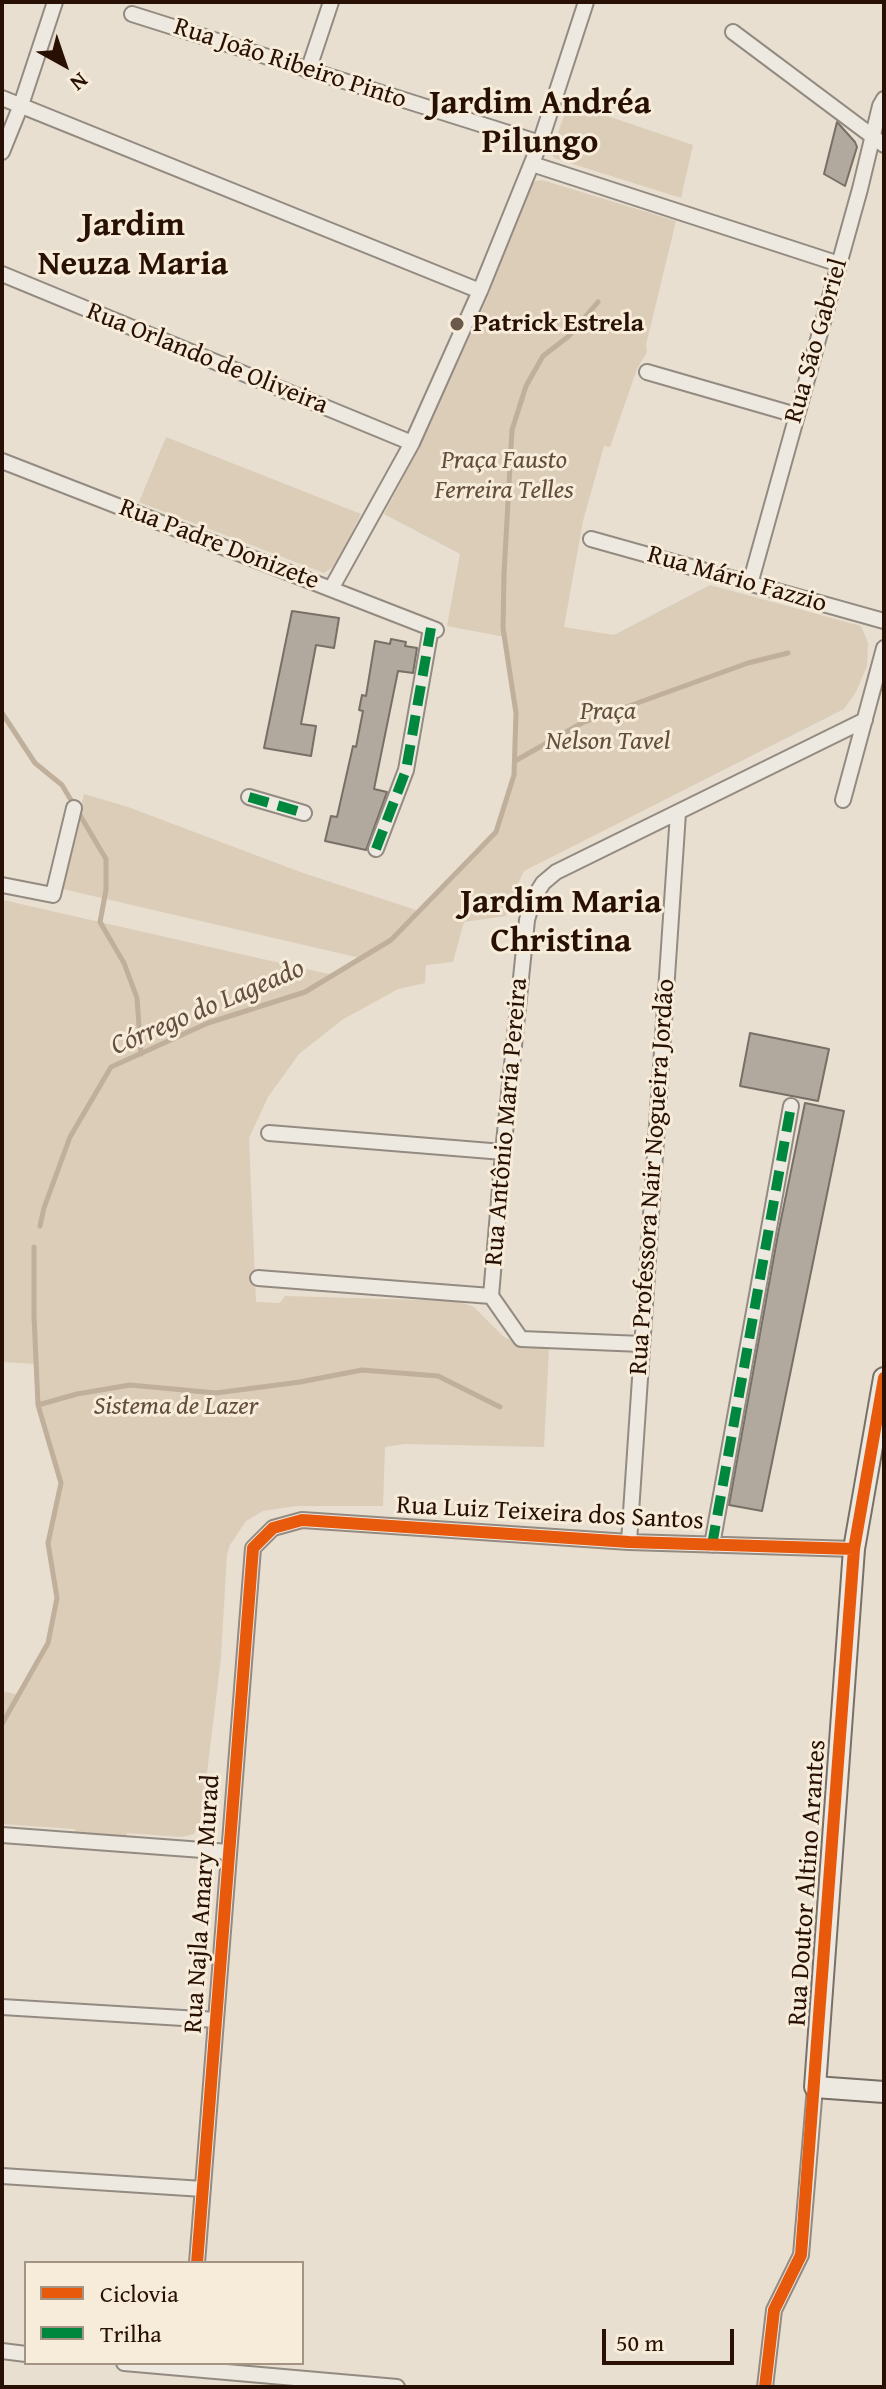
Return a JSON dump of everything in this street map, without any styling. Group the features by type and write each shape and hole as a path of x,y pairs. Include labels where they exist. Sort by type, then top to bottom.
{"street":[{"path":"2,152 55,2"},
{"path":"308,71 331,2"},
{"path":"331,589 412,443 480,291 540,143 586,2"},
{"name":"Rua João Ribeiro Pinto","path":"132,14 540,143"},
{"path":"733,32 884,145"},
{"path":"2,98 480,291"},
{"name":"Rua São Gabriel","path":"750,584 884,99"},
{"path":"532,164 839,264"},
{"name":"Rua Orlando de Oliveira","path":"2,274 412,443"},
{"path":"647,372 796,415"},
{"name":"Rua Padre Donizete","path":"2,461 433,629 406,770 376,849"},
{"name":"Rua Mário Fazzio","path":"591,539 884,621"},
{"path":"843,800 884,648"},
{"name":"Rua Antônio Maria Pereira","path":"491,1296 527,920 533,899 543,883 556,872 865,720"},
{"path":"249,797 304,813"},
{"path":"2,885 53,895 74,808"},
{"name":"Rua Professora Nair Nogueira Jordão","path":"629,1542 678,813"},
{"path":"712,1545 791,1106"},
{"path":"269,1133 503,1152"},
{"path":"258,1278 491,1296 521,1339 642,1344"},
{"name":"Rua Doutor Altino Arantes","path":"765,2387 774,2310 801,2255 854,1549 884,1378"},
{"name":"Rua Luiz Teixeira dos Santos","path":"253,1548 273,1528 302,1520 629,1542 854,1549"},
{"name":"Rua Najla Amary Murad","path":"197,2261 253,1548"},
{"path":"2,1835 229,1852"},
{"path":"2,2007 216,2020"},
{"path":"815,2087 884,2092"},
{"path":"2,2176 203,2189"},
{"path":"2,2351 24,2354"},
{"path":"169,2365 397,2387"},
{"path":"192,2366 195,2387"}],"green space":[{"path":"569,103 693,145 681,198 554,158 551,151"},
{"path":"542,180 676,221 646,345 647,352 637,369 610,447 604,446 583,521 564,627 614,635 710,585 861,626 868,643 867,666 856,692 844,709 524,871 506,916 464,922 453,962 426,965 425,983 398,989 342,1020 299,1054 268,1097 249,1138 256,1302 280,1303 285,1296 457,1301 474,1307 504,1337 521,1344 549,1347 544,1447 405,1444 385,1447 383,1506 296,1506 263,1511 246,1521 227,1554 221,1658 201,1822 194,1834 181,1837 127,1833 127,1837 115,1840 75,1833 75,1829 2,1824 2,1691 20,1695 48,1643 57,1598 48,1543 61,1483 38,1405 36,1364 2,1362 3,900 333,975 360,958 63,889 84,794 419,911 496,832 514,774 516,713 505,637 447,626 460,554 384,514 420,446 487,299 530,186"},
{"path":"166,437 361,514 336,565 324,573 139,502"}],"building":[{"path":"837,122 857,147 845,186 824,174"},
{"path":"292,611 339,618 334,648 316,645 301,724 316,726 311,756 264,748"},
{"path":"391,639 417,648 413,673 398,671 374,789 387,792 366,850 325,841 331,816 337,817 353,746 356,747 363,711 359,710 362,695 366,696 375,641 390,644"},
{"path":"750,1033 829,1049 818,1101 740,1086"},
{"path":"805,1103 844,1111 762,1511 729,1505"}],"waterway":[{"name":"Córrego do Lageado","path":"40,1226 70,1137 111,1067 208,1023 305,992 391,940 496,832 514,775 516,713 503,628 512,430 526,386 543,356 569,336 598,302"},
{"path":"515,761 582,723 748,663 788,653"},
{"path":"2,713 35,763 62,785 106,859 106,890 100,922 124,963 137,998 141,1054"},
{"name":"Córrego do Lageado","path":"2,1724 48,1643 57,1598 48,1543 61,1483 38,1405 34,1247"},
{"path":"38,1405 77,1394 130,1385 216,1393 362,1370 438,1376 500,1407"}],"marked path":[{"path":"376,849 406,770 431,628"},
{"path":"249,797 304,813"},
{"path":"712,1545 791,1106"}],"cycle path":[{"path":"765,2387 774,2310 801,2255 854,1549 884,1378"},
{"path":"197,2261 253,1548 273,1528 302,1520 629,1542 854,1549"}],"place":[{"name":"Patrick Estrela","path":"457,324"}],"district":[{"name":"Jardim Andréa Pilungo","path":"540,124"},
{"name":"Jardim Neuza Maria","path":"133,246"},
{"name":"Jardim Maria Christina","path":"561,922"}],"park label":[{"name":"Praça Fausto Ferreira Telles","path":"504,476"},
{"name":"Praça Nelson Tavel","path":"608,727"},
{"name":"Sistema de Lazer","path":"176,1407"}]}
